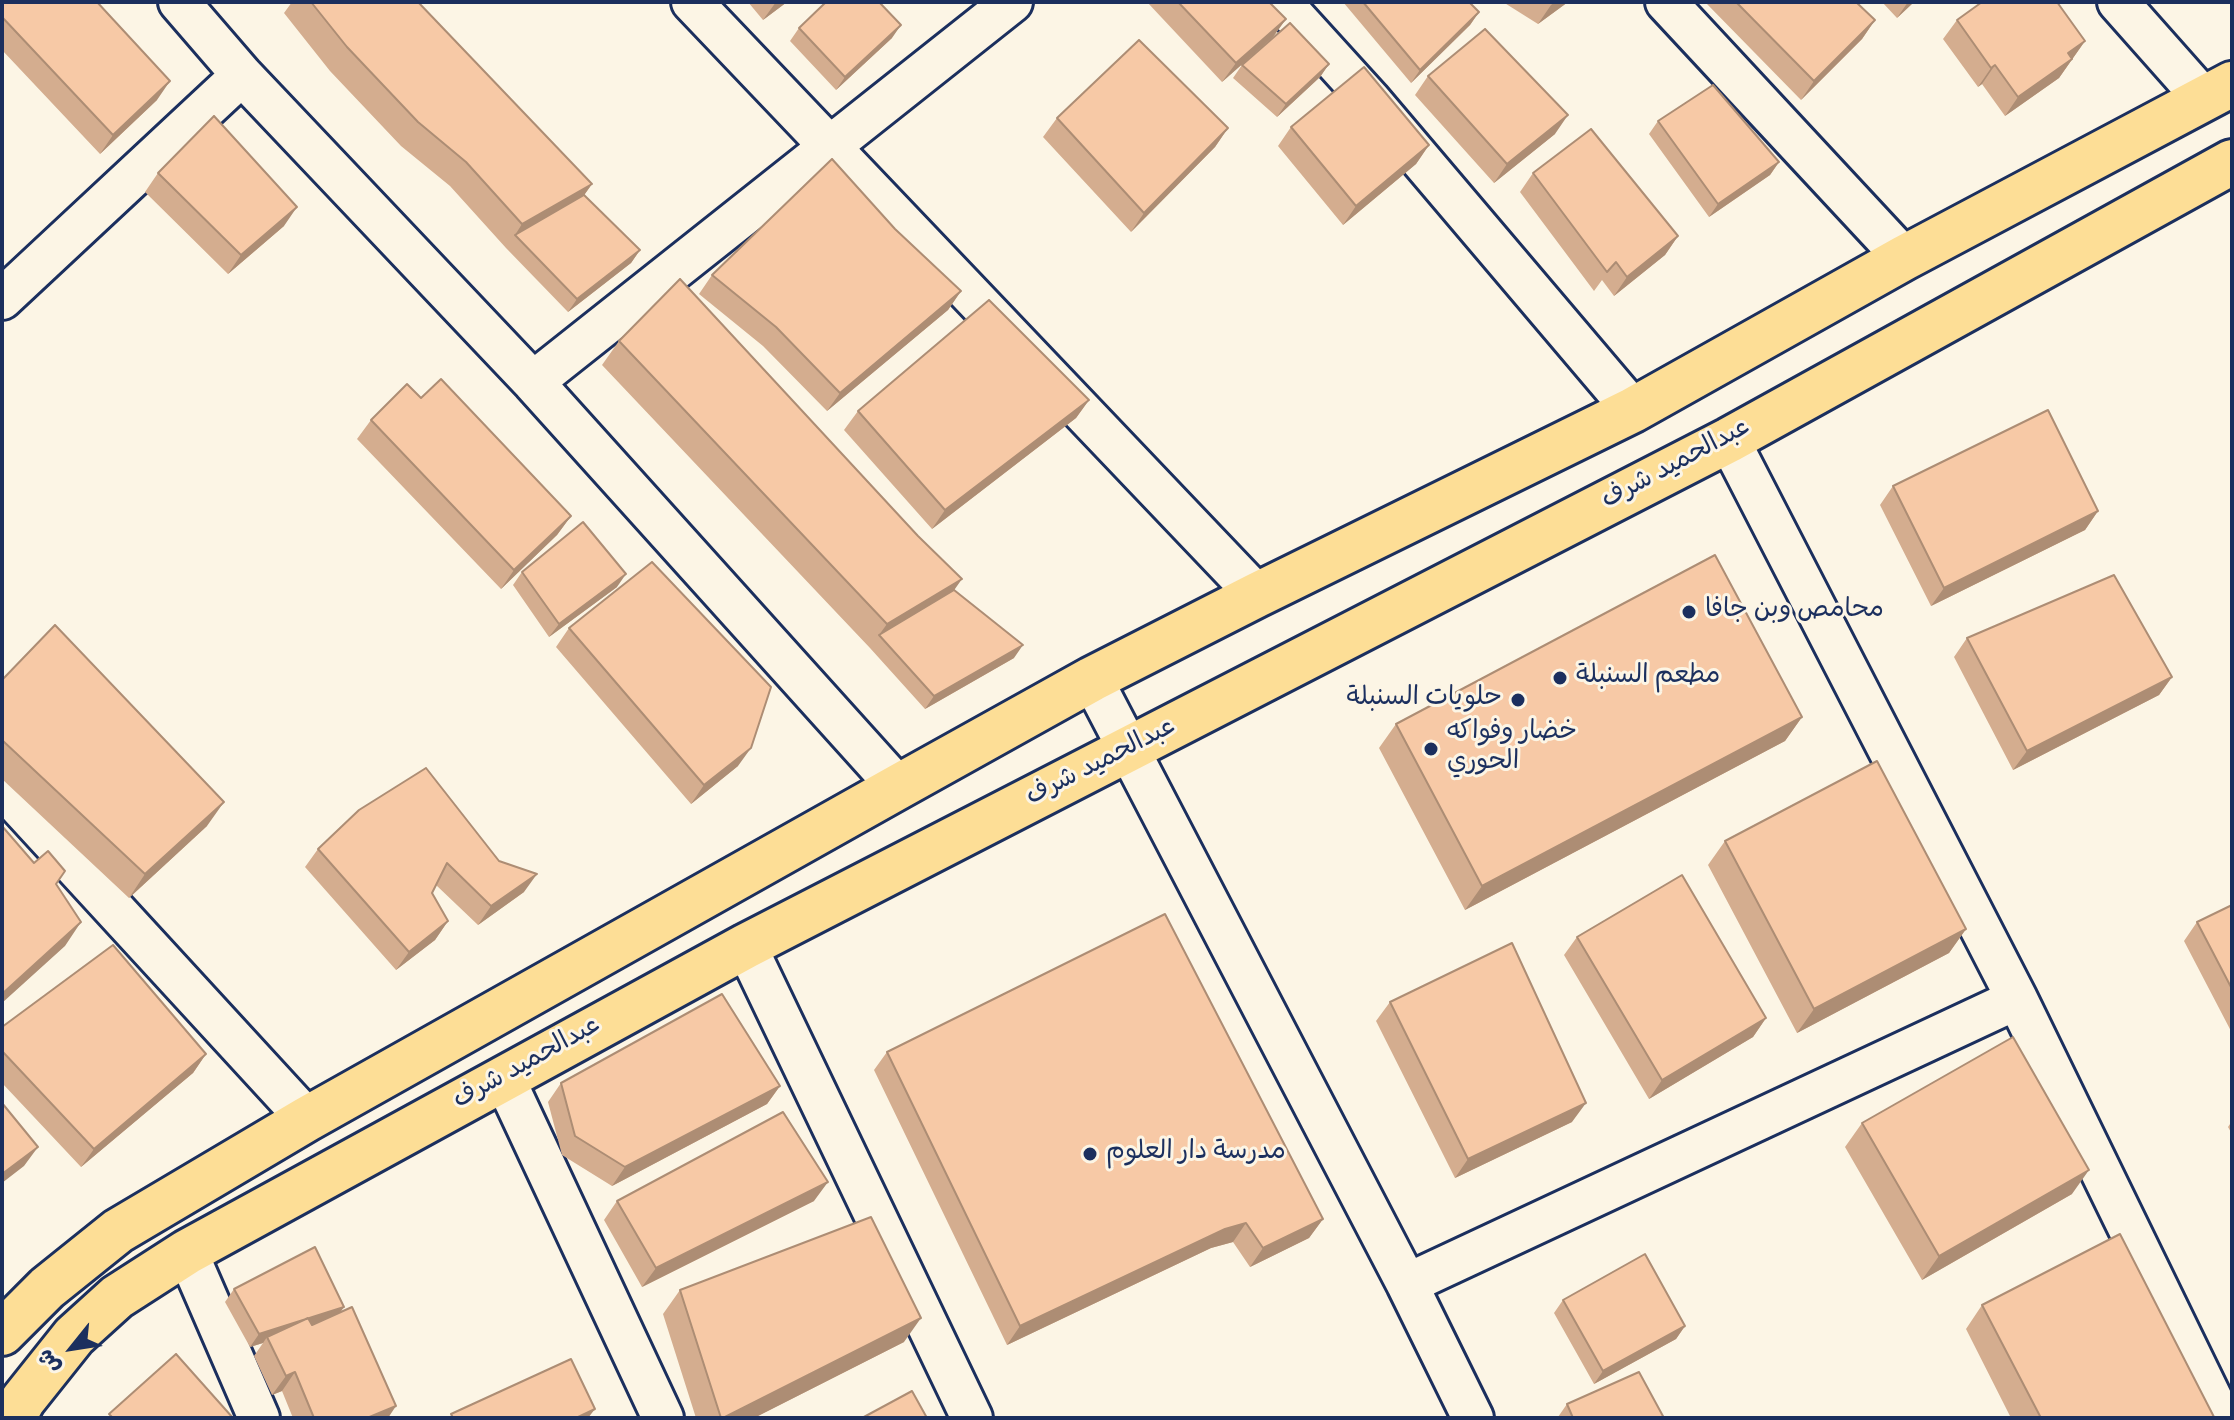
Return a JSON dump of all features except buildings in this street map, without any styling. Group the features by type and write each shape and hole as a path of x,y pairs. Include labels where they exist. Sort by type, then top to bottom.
{"main road":[{"path":"2,1333 47,1288 118,1231 307,1119 898,787 1092,679 1633,410 1904,258 2218,92"},
{"name":"عبدالحميد شرف","path":"13,1418 23,1400 74,1336 117,1297 187,1252 746,946 1729,440 2232,162"}],"street":[{"path":"179,2 242,75 533,382 898,787"},
{"path":"692,2 1257,595"},
{"path":"533,382 1012,2"},
{"path":"1281,2 1380,111 1633,410"},
{"path":"1666,2 1904,258"},
{"path":"2118,2 2218,92"},
{"path":"2,299 242,75"},
{"path":"1729,440 2017,999 2221,1418"},
{"path":"1092,679 1407,1284 1473,1418"},
{"path":"2,787 307,1119"},
{"path":"746,946 972,1418"},
{"path":"1407,1284 2017,999"},
{"path":"504,1078 663,1418"},
{"path":"187,1252 259,1418"}],"place":[{"name":"محامص وبن جافا","path":"1689,612"},
{"name":"مطعم السنبلة","path":"1560,678"},
{"name":"حلويات السنبلة","path":"1518,700"},
{"name":"خضار وفواكه الحوري","path":"1431,749"},
{"name":"مدرسة دار العلوم","path":"1090,1154"}]}
